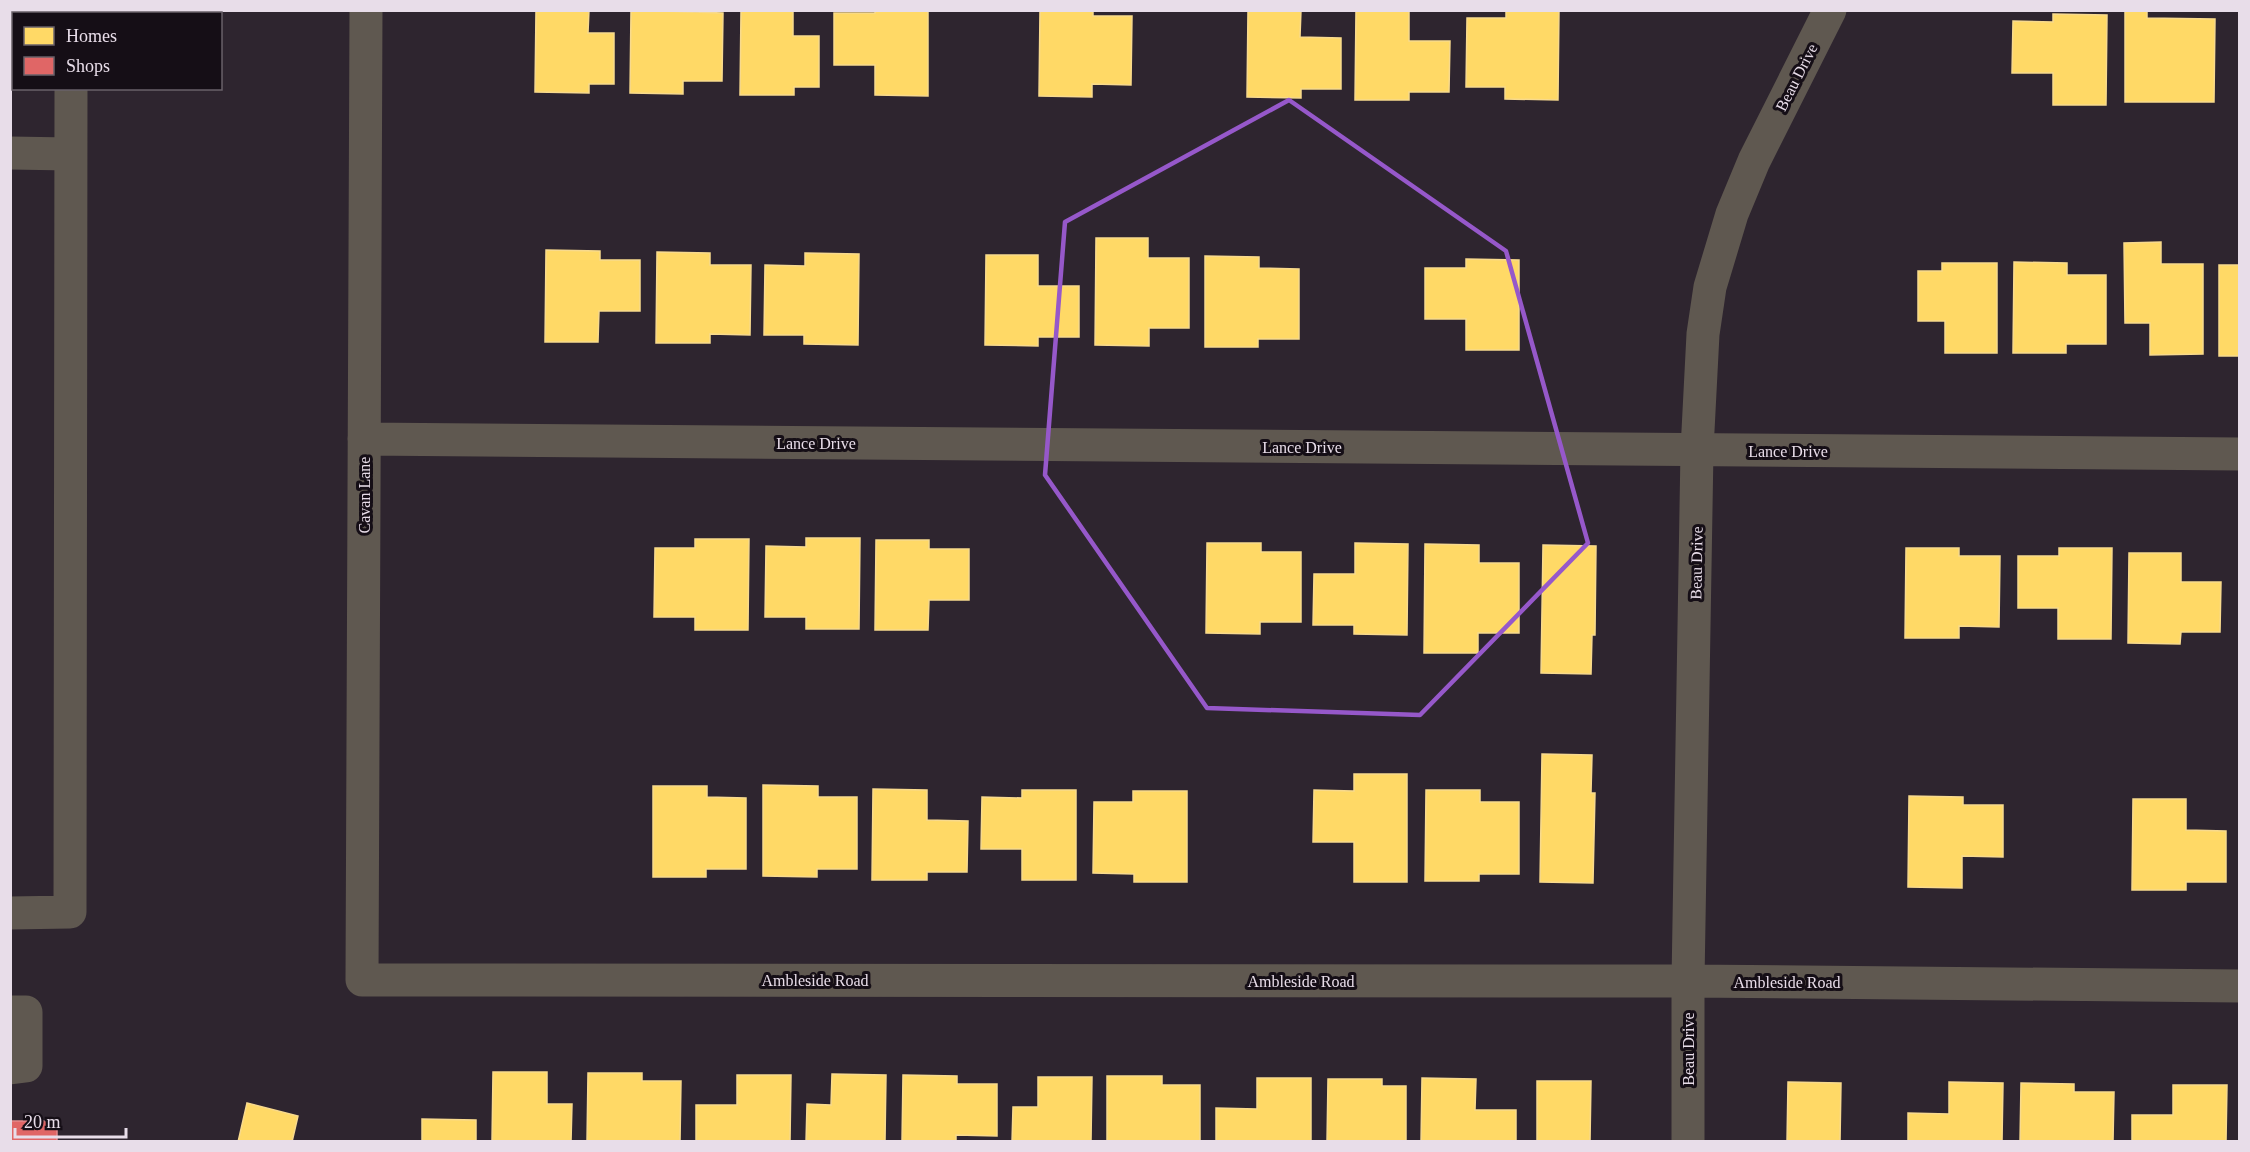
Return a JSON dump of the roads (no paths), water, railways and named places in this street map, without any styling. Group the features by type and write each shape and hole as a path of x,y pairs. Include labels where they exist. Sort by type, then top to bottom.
{"street":[{"name":"Cavan Lane","path":"362,980 366,10"},
{"name":"Beau Drive","path":"1688,1142 1688,981 1697,450 1703,334 1713,276 1732,214 1754,161 1830,10"},
{"path":"10,913 70,912 71,90"},
{"path":"10,153 70,154"},
{"name":"Lance Drive","path":"364,439 2240,454"},
{"name":"Ambleside Road","path":"362,980 1688,981 2240,986"},
{"path":"10,1012 26,1012 26,1066 10,1068"}]}
